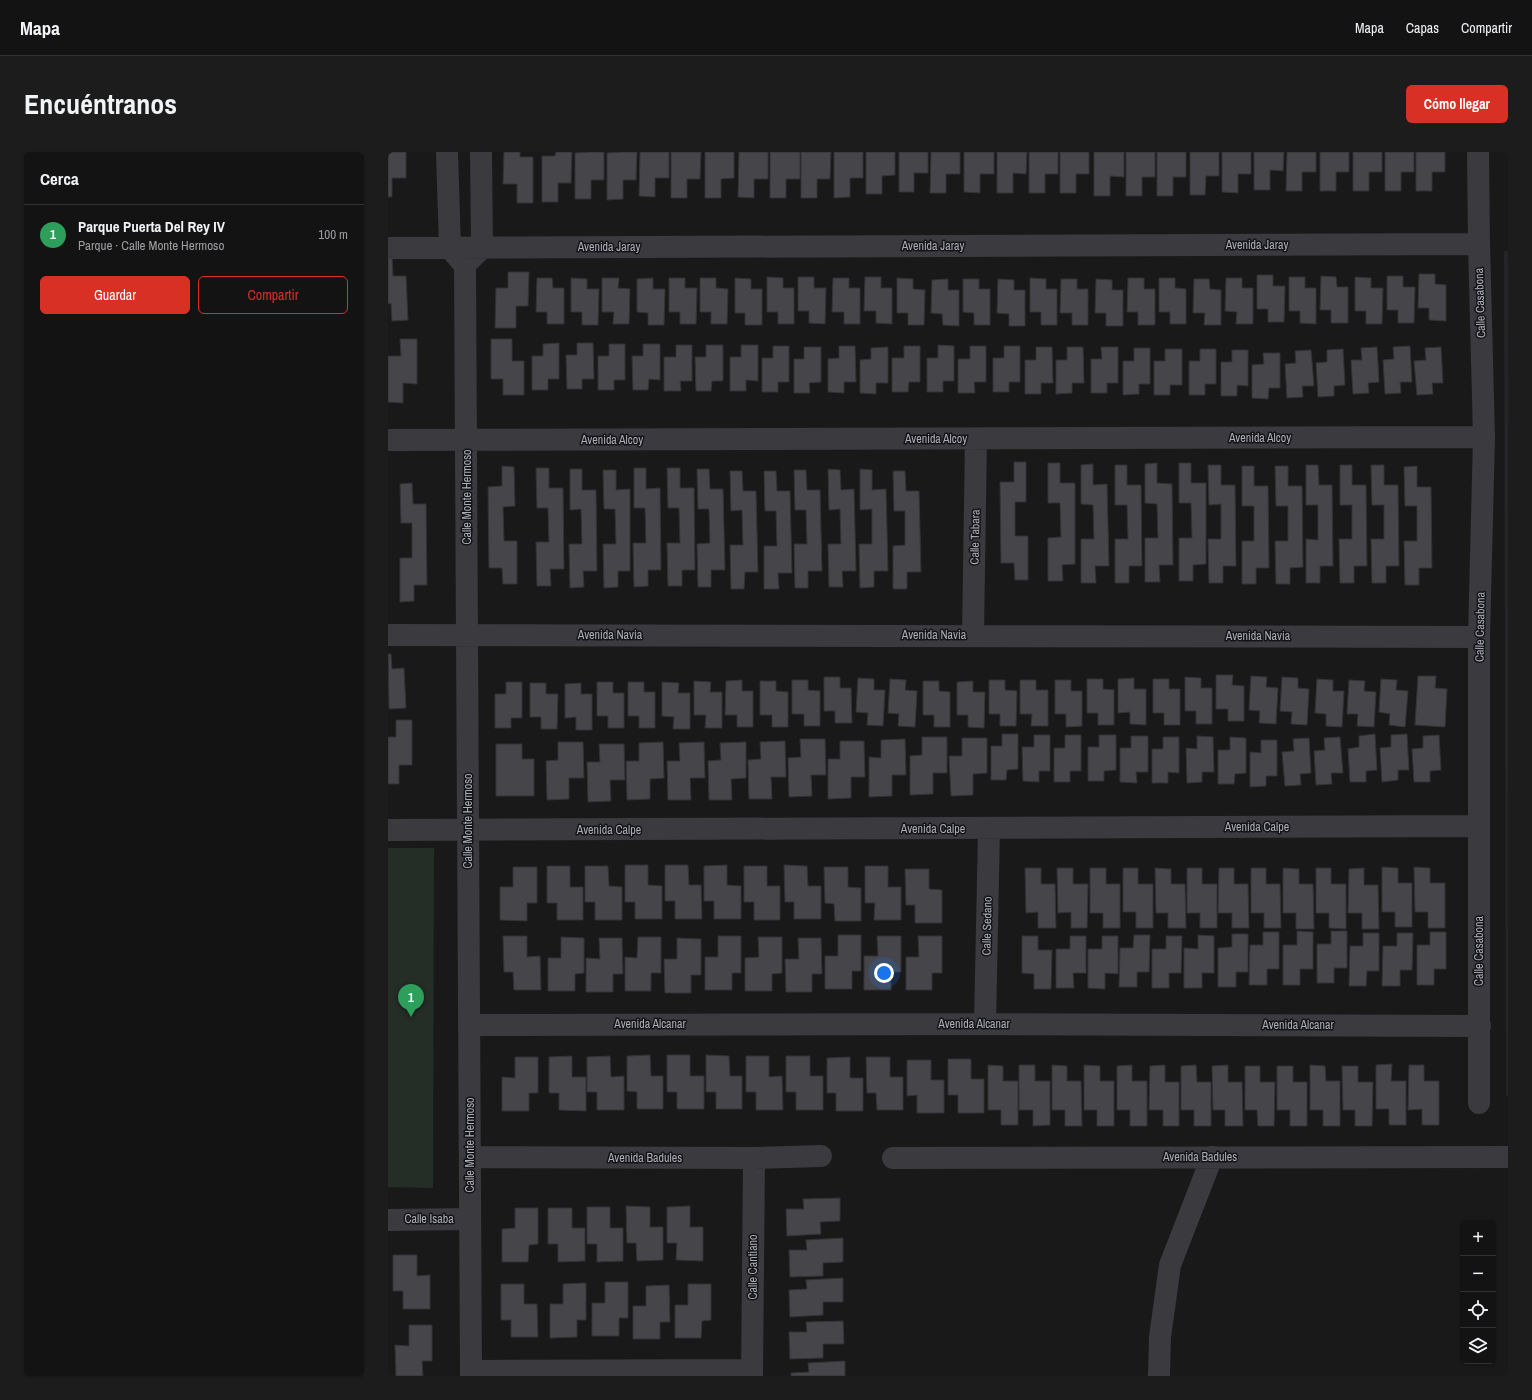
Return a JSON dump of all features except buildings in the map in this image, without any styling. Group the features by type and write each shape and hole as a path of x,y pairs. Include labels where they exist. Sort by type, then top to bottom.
{"street":[{"path":"447,152 450,248 465,266 482,248 481,152"},
{"name":"Calle Casabona","path":"1478,152 1484,437 1479,637 1479,1103"},
{"name":"Avenida Jaray","path":"388,248 1479,244"},
{"name":"Calle Monte Hermoso","path":"465,266 471,1373"},
{"name":"Avenida Alcoy","path":"388,440 1484,437"},
{"name":"Calle Tabara","path":"973,636 976,439"},
{"name":"Avenida Navia","path":"388,635 1479,637"},
{"name":"Avenida Calpe","path":"388,830 1479,826"},
{"name":"Calle Sedano","path":"985,1024 989,828"},
{"name":"Avenida Alcanar","path":"469,1025 985,1024 1480,1026"},
{"name":"Avenida Badules","path":"470,1157 754,1158 821,1156"},
{"path":"1160,1376 1160,1337 1170,1265 1212,1157"},
{"name":"Avenida Badules","path":"893,1158 1508,1157"},
{"name":"Calle Cantiano","path":"752,1373 754,1158"},
{"name":"Calle Isaba","path":"388,1220 470,1219"},
{"path":"471,1373 752,1373"}],"shaded area":[{"path":"1504,251 1508,251 1508,1096 1506,1096"},
{"path":"388,848 434,848 433,1188 388,1187"}],"place":[{"name":"Parque Puerta Del Rey IV","path":"411,1017"}]}
